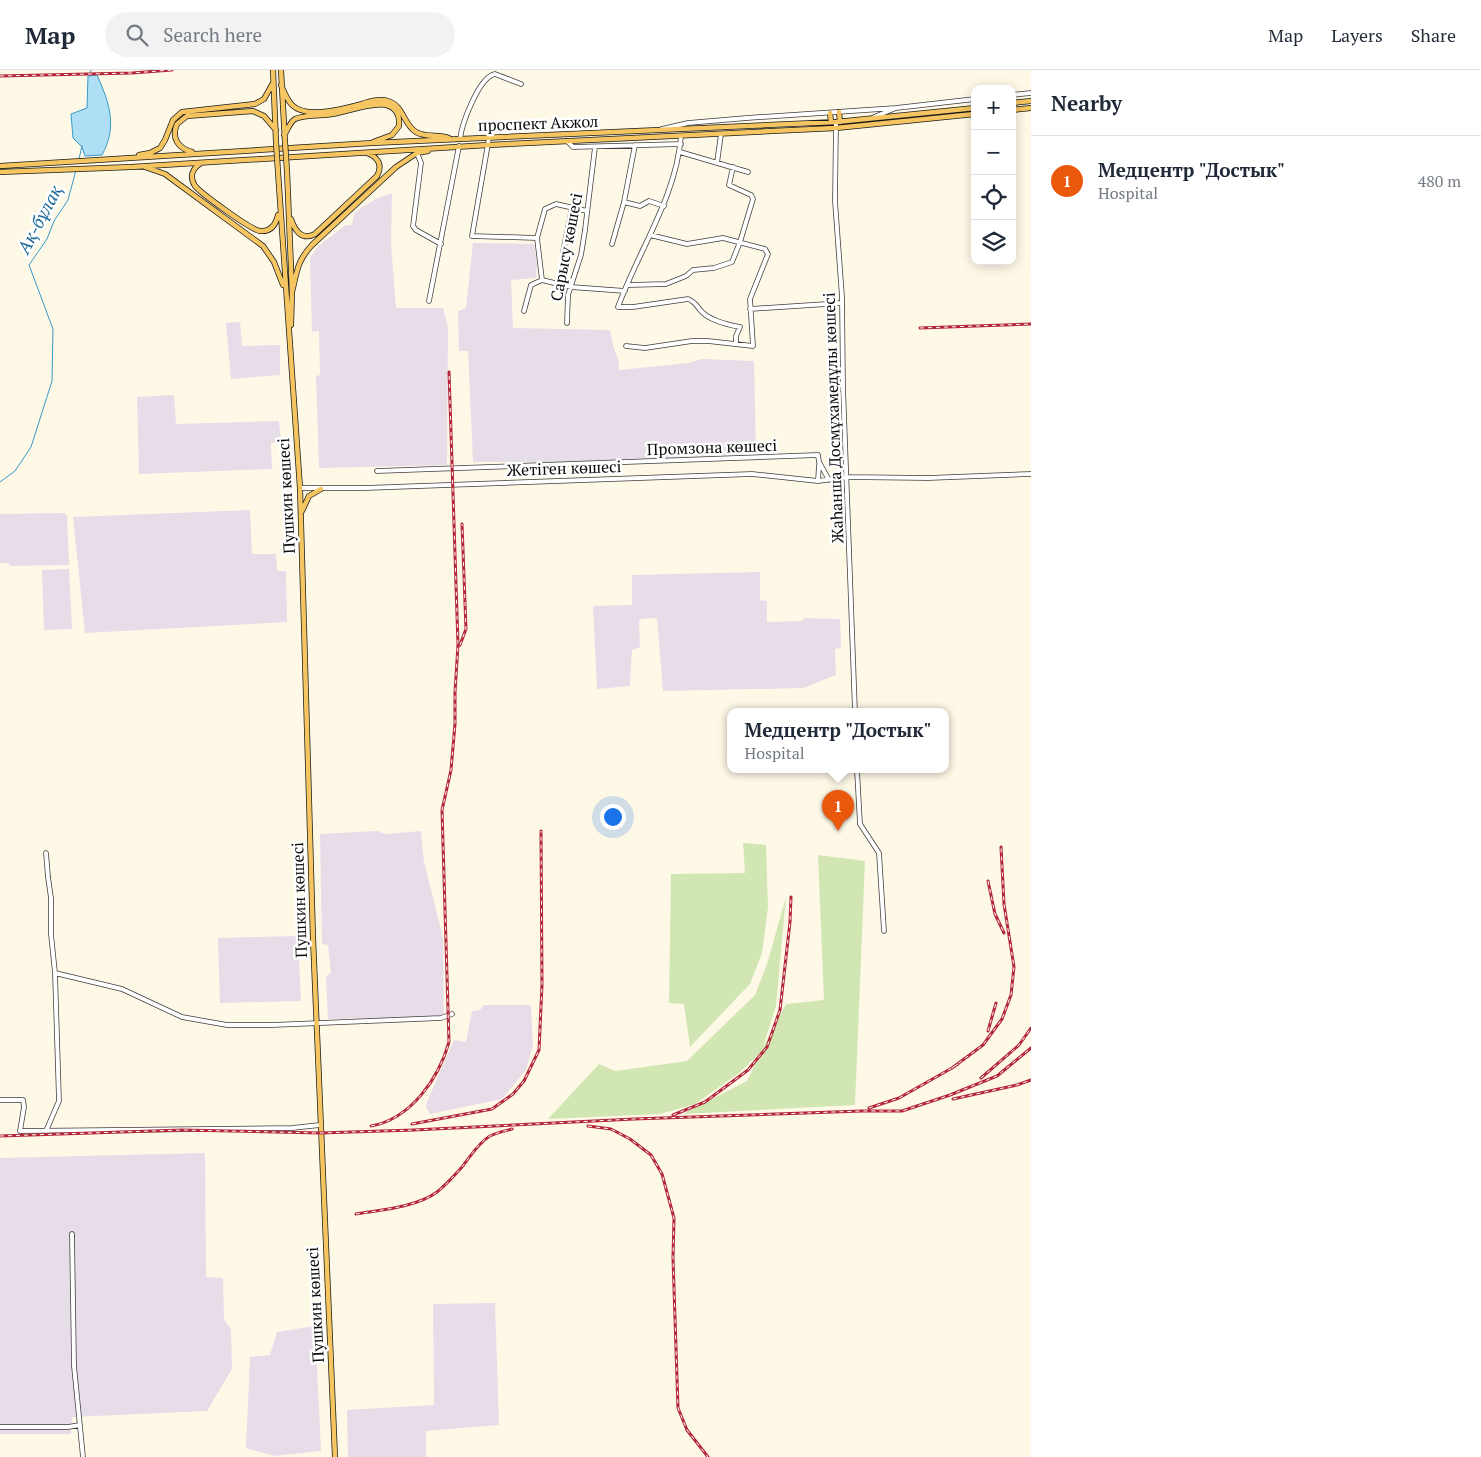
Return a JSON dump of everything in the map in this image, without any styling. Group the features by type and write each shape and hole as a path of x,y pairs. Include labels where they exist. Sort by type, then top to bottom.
{"main road":[{"path":"273,70 285,291 290,342"},
{"path":"281,70 292,292 290,342"},
{"path":"133,157 150,153 160,148 173,120 182,112 255,104 264,99 273,81"},
{"path":"281,83 292,106 300,110 307,112 336,110 368,102 386,101 398,106 415,132 453,139"},
{"path":"1022,102 1024,109"},
{"path":"1016,103 1031,102"},
{"path":"284,135 289,125 296,118 331,115 376,104 390,106 398,114 399,126 392,135 372,143"},
{"name":"проспект Акжол","path":"0,166 372,143 836,122 971,108"},
{"path":"1016,110 1031,108"},
{"path":"201,153 184,150 176,141 176,127 180,120 186,116 253,112 264,116 276,130"},
{"path":"836,122 839,112"},
{"path":"830,113 836,122"},
{"name":"проспект Акжол","path":"0,172 131,167 488,144 836,128 971,114"},
{"path":"292,292 296,270 308,249 396,167 417,154 441,148"},
{"path":"289,213 294,230 298,234 307,236 315,234 380,172 379,162 371,155 363,152"},
{"path":"201,162 196,166 192,174 195,186 256,230 262,231 273,227 280,208"},
{"path":"131,167 145,167 161,172 263,246 274,262 285,291"},
{"name":"Пушкин көшесі","path":"290,342 300,488 316,1022 335,1457"},
{"path":"300,515 309,496 321,489"}],"street":[{"path":"460,139 466,114 486,78 496,74 521,84"},
{"path":"1016,95 1031,93"},
{"path":"660,130 698,122 896,108 971,99"},
{"path":"872,119 896,108"},
{"name":"Жаһанша Досмұхамедұлы көшесі","path":"836,122 835,201 842,303 855,708"},
{"path":"717,163 721,134"},
{"path":"682,136 680,152 664,206 618,307 633,307 688,299 695,303 706,315 730,325 750,328"},
{"path":"489,138 472,236 537,238"},
{"path":"567,141 573,147 681,144"},
{"path":"429,301 459,146"},
{"path":"612,244 624,202 635,146"},
{"name":"Сарысу көшесі","path":"567,323 568,295 581,255 595,147"},
{"path":"680,152 748,172"},
{"path":"417,154 422,163 414,229 441,244"},
{"path":"628,285 666,284 681,279 693,270 714,268 732,262 753,199 751,195 729,185 733,167"},
{"path":"624,202 640,206 649,201 664,206"},
{"path":"542,280 537,238 545,210 556,204 587,211"},
{"path":"563,252 572,208"},
{"path":"626,346 645,348 692,341 753,346 750,328 750,299 768,251 740,242 718,238 683,244 650,235"},
{"path":"524,311 531,284 542,280 571,287 625,291"},
{"path":"750,309 842,303"},
{"path":"736,344 736,336 740,327"},
{"name":"Промзона көшесі","path":"377,471 818,455 819,462"},
{"path":"819,462 830,480"},
{"path":"818,481 819,462"},
{"name":"Жетіген көшесі","path":"300,488 433,486 752,474 818,481 847,477 928,478 1031,474"},
{"path":"857,773 860,824 879,853 884,931"},
{"path":"46,853 51,898 51,934 55,973 59,1101 46,1131"},
{"path":"55,973 122,989 182,1017 227,1025 441,1018 452,1014"},
{"path":"0,1100 23,1100 24,1107 20,1131 292,1128 320,1125"},
{"path":"72,1234 74,1366 83,1457"},
{"path":"0,1427 68,1427 80,1425"}],"shaded area":[{"path":"392,193 391,244 396,308 443,308 448,327 447,465 319,468 316,376 320,375 319,331 312,332 310,258 318,246 346,225 352,225 354,214 362,207"},
{"path":"473,243 534,244 537,265 536,278 511,280 513,328 610,330 619,363 619,370 689,363 702,359 754,361 756,454 565,462 473,462 468,351 459,351 458,311 466,308"},
{"path":"240,322 242,346 280,345 280,375 231,379 226,323"},
{"path":"174,395 176,424 279,421 281,442 271,443 272,469 139,474 137,397"},
{"path":"250,510 252,554 276,554 277,571 286,571 287,622 85,633 73,517"},
{"path":"65,513 67,516 69,565 10,566 8,563 0,563 0,514"},
{"path":"69,569 72,629 44,630 42,570"},
{"path":"760,572 760,600 767,601 767,622 803,621 804,618 840,619 841,648 835,649 836,675 803,688 663,691 657,618 641,619 639,622 640,647 632,650 630,686 597,689 593,606 632,605 632,575"},
{"path":"377,831 386,834 421,831 424,862 443,938 444,1014 440,1017 328,1019 326,976 331,973 328,945 322,944 320,834"},
{"path":"298,936 301,1001 220,1003 218,938"},
{"path":"484,1005 531,1005 533,1045 526,1070 502,1099 430,1114 426,1107 427,1102 454,1040 466,1042 472,1011 480,1010"},
{"path":"205,1153 206,1277 223,1278 224,1320 231,1329 232,1369 207,1411 72,1417 71,1434 0,1434 0,1158"},
{"path":"495,1303 499,1425 426,1431 426,1457 348,1457 347,1410 434,1405 433,1304"},
{"path":"315,1326 321,1451 274,1456 246,1448 250,1357 270,1355 277,1332"}],"green space":[{"path":"743,843 766,845 768,907 762,953 750,984 690,1047 684,1004 669,1003 671,874 745,873"},
{"path":"818,855 865,861 855,1105 683,1114 747,1081 761,1052 739,1073 695,1104 660,1114 548,1119 599,1064 615,1071 687,1061 755,995 767,964 786,897 776,1006 763,1047 786,1004 824,1000"}],"water":[{"path":"97,75 110,114 110,134 102,155 85,156 82,147 73,138 71,114 87,108 88,76"}],"waterway":[{"name":"Ақ-бұлақ","path":"90,75 91,70"},
{"name":"Ақ-бұлақ","path":"79,159 82,146"},
{"name":"Ақ-бұлақ","path":"0,482 15,471 31,447 52,381 53,329 29,265 47,239 54,221 68,200 76,170"}],"railway":[{"path":"0,76 132,73 172,70"},
{"path":"920,328 1031,324"},
{"path":"371,1126 385,1122 411,1106 430,1083 449,1042 442,810 451,770 458,645 449,372"},
{"path":"460,645 466,629 462,524"},
{"path":"412,1124 492,1109 513,1094 524,1081 539,1050 542,985 541,831"},
{"path":"952,1068 983,1045 1002,1019 1011,995 1014,967 1004,904 1001,847"},
{"path":"988,881 995,914 1004,933"},
{"path":"673,1115 705,1102 748,1070 767,1047 780,1010 791,897"},
{"path":"988,1031 996,1003"},
{"path":"981,1078 1019,1045 1031,1028"},
{"path":"0,1136 182,1130 320,1133 634,1119 902,1111 950,1095 997,1076 1031,1048"},
{"path":"869,1108 899,1098 958,1064"},
{"path":"953,1099 1017,1085 1031,1080"},
{"path":"588,1126 611,1129 630,1139 651,1155 662,1174 674,1218 673,1258 678,1408 687,1430 708,1457"},
{"path":"356,1214 398,1207 429,1197 450,1180 486,1139 512,1129"}],"place":[{"name":"Медцентр \"Достык\"","path":"838,831"}]}
